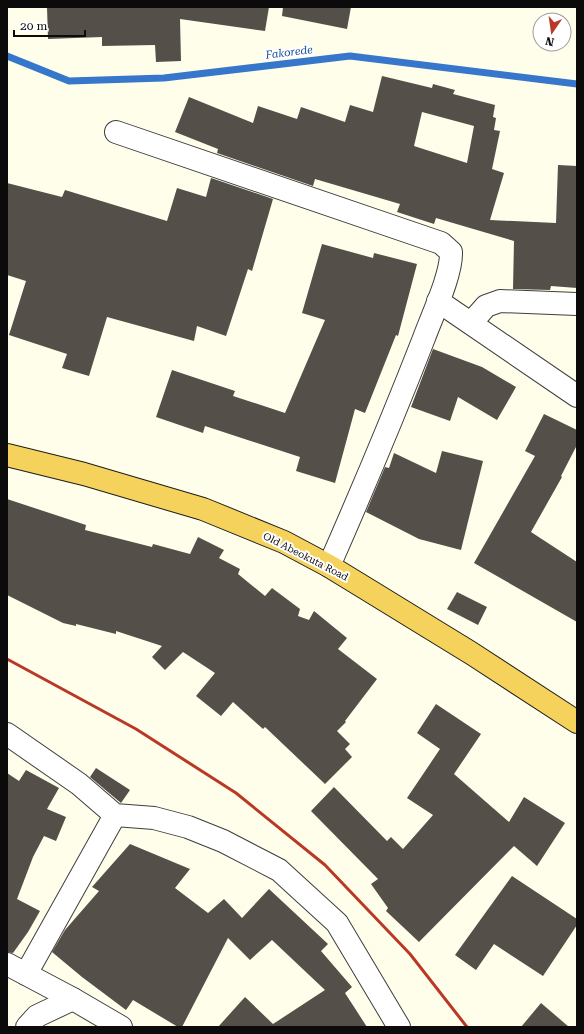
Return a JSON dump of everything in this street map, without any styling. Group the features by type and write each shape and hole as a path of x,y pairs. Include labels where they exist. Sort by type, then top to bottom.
{"highway":[{"name":"Old Abeokuta Road","path":"7,455 84,474 203,508 284,542 329,566 471,653 577,722"}],"street":[{"path":"116,132 441,243 451,252 451,261 438,301 375,459 329,566"},
{"path":"438,301 577,396"},
{"path":"471,323 486,306 500,301 577,304"},
{"path":"7,734 79,784 115,815 154,818 188,827 223,841 279,870 337,923 399,1027"},
{"path":"26,974 115,815"},
{"path":"7,964 74,999 121,1027"},
{"path":"27,1027 37,1016 74,999"}],"building":[{"path":"47,7 269,7 265,31 180,19 181,61 156,62 155,45 102,46 102,37 48,39"},
{"path":"283,7 351,7 347,29 282,16"},
{"path":"382,76 432,88 433,84 455,90 453,94 495,105 493,117 496,118 494,130 500,131 492,169 504,173 490,220 556,223 558,165 577,166 577,288 551,286 550,290 513,289 514,241 436,218 434,224 397,212 400,204 315,179 313,186 217,153 218,149 175,132 189,97 253,123 258,106 297,119 301,107 345,122 350,105 373,112","holes":["422,112 474,126 467,163 414,146"]},
{"path":"211,178 273,199 252,271 248,269 226,336 197,326 194,341 107,317 89,376 62,368 67,354 9,335 26,281 7,275 7,183 62,197 65,190 167,221 177,188 206,197"},
{"path":"322,244 373,258 374,253 417,264 398,336 396,335 365,413 355,409 335,483 296,471 300,457 205,426 203,433 156,417 172,370 235,391 233,396 285,413 325,320 302,313"},
{"path":"433,349 482,367 516,387 497,420 458,397 450,421 411,407"},
{"path":"544,414 577,430 577,445 561,476 562,477 531,532 577,562 577,622 474,563 535,456 525,451"},
{"path":"442,451 483,461 461,550 419,539 366,512 385,467 389,468 394,453 436,473"},
{"path":"7,499 86,525 85,530 152,547 153,544 190,554 198,537 224,550 219,558 240,569 238,574 265,596 272,588 300,609 298,616 309,620 314,611 347,638 338,649 377,679 345,721 346,722 337,731 350,744 345,749 352,757 325,784 265,727 263,729 233,702 221,716 196,696 215,673 183,652 165,670 152,657 162,646 116,631 116,634 76,624 76,626 63,623 7,595"},
{"path":"457,592 487,607 478,625 447,609"},
{"path":"436,704 481,734 454,774 509,822 524,797 565,823 537,866 514,846 419,942 386,911 388,908 371,884 378,879 311,811 334,787 387,841 391,837 403,849 433,815 407,798 440,749 417,733"},
{"path":"96,768 130,790 121,803 90,777"},
{"path":"26,770 59,788 47,809 66,817 56,841 44,836 33,857 17,899 40,911 28,932 13,953 7,952 7,773 19,781"},
{"path":"130,844 190,869 175,888 208,913 224,899 242,918 269,889 328,944 321,951 352,987 345,993 367,1027 218,1027 245,997 273,1024 325,990 272,940 250,960 228,938 182,1027 178,1027 133,1000 126,1010 82,977 52,952 65,930 99,891 92,887"},
{"path":"512,876 577,919 577,925 543,976 494,944 476,970 455,955"},
{"path":"541,1003 569,1027 521,1027"}],"waterway":[{"name":"Fakorede","path":"7,56 69,81 164,78 350,56 577,84"}],"railway":[{"path":"7,659 136,729 236,793 325,865 410,954 467,1027"}]}
